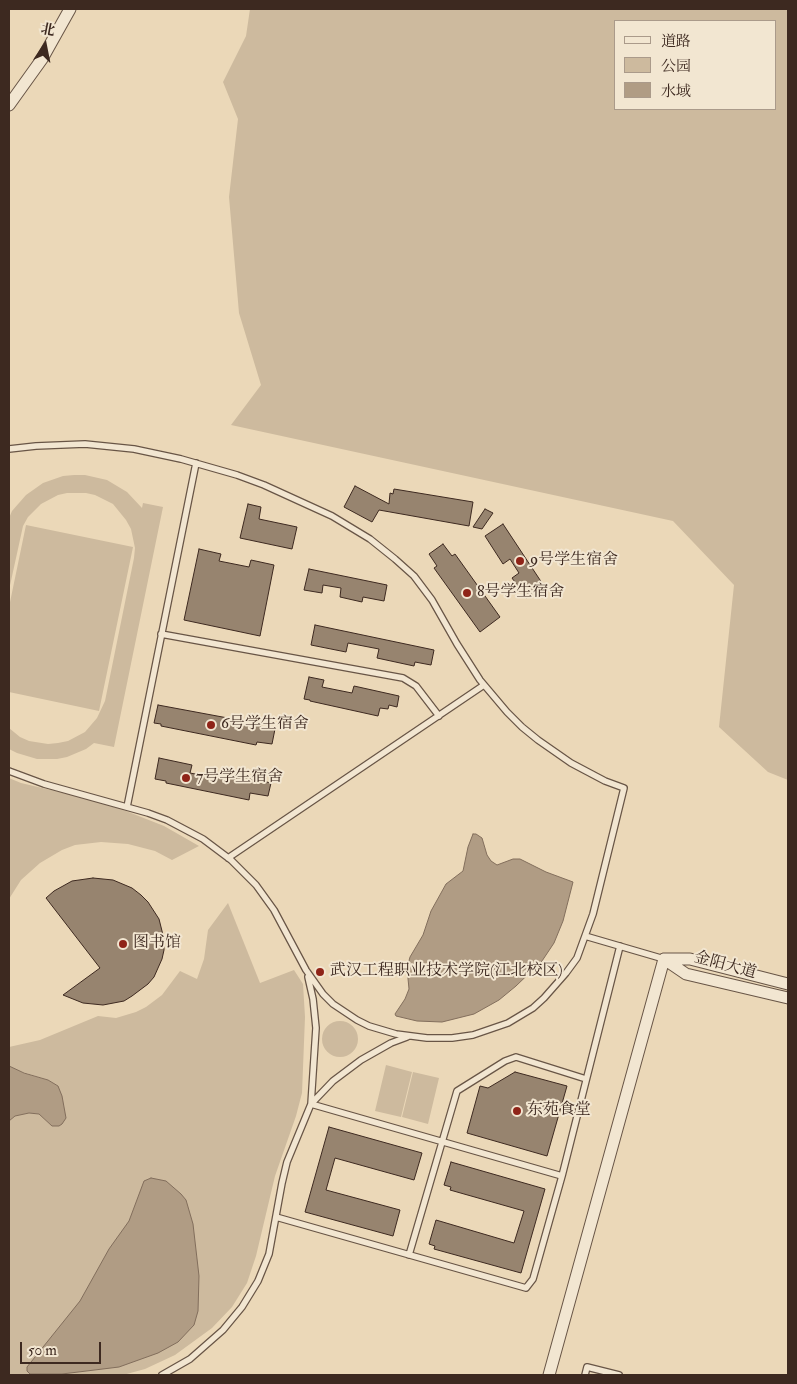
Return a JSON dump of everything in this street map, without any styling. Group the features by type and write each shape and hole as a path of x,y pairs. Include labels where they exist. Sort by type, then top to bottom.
{"street":[{"path":"9,104 42,60 70,9"},
{"path":"549,1375 664,959"},
{"name":"金阳大道","path":"664,959 690,959 788,984"},
{"name":"金阳大道","path":"664,959 686,974 788,998"}],"lane":[{"path":"9,449 61,444 110,446 196,463 264,485 312,505 352,527 383,549 414,576 440,612 464,656 484,686 522,727 549,749 588,773 624,788 593,914 577,958 544,998 521,1016 497,1028 473,1035 452,1038 409,1036 370,1026 345,1012 323,994 306,970 274,910 256,885 228,858 203,839 160,818 44,784 9,771"},
{"path":"127,807 196,463"},
{"path":"162,634 403,678 416,686 439,716"},
{"path":"228,858 484,686"},
{"path":"585,936 664,959"},
{"path":"276,1217 526,1288 533,1279 562,1176 620,946"},
{"path":"162,1375 202,1351 223,1330 242,1307 264,1267 272,1239 287,1162 311,1104 316,1028 313,999 306,970"},
{"path":"311,1104 333,1081 361,1060 391,1043 409,1036"},
{"path":"409,1254 457,1092 505,1061 516,1057 586,1079"},
{"path":"311,1104 562,1176"},
{"path":"585,1375 587,1367 619,1375"}],"green space":[{"path":"250,9 788,9 788,780 768,772 719,727 734,585 673,521 231,425 261,385 239,313 229,197 238,119 223,82 246,36"},
{"path":"85,475 107,480 127,492 142,508 143,503 163,507 114,747 94,743 86,749 67,757 37,759 9,749 9,728 20,737 29,741 48,744 58,743 68,741 85,732 97,718 105,701 134,558 135,548 131,529 113,504 95,495 86,493 58,495 41,504 28,517 23,526 9,590 9,518 12,511 26,495 43,483 63,476"},
{"path":"26,525 133,547 99,711 9,692 9,607"},
{"path":"9,778 21,783 89,799 126,811 164,826 199,846 172,860 155,851 128,844 101,842 75,845 40,863 21,880 9,899"},
{"path":"228,903 260,983 294,970 303,984 305,1017 302,1093 275,1176 256,1256 247,1283 232,1307 212,1328 175,1355 145,1369 123,1375 9,1375 9,1121 15,1116 29,1113 39,1114 52,1126 56,1126 58,1086 48,1080 10,1068 9,1047 40,1040 98,1016 116,1018 136,1012 162,995 180,971 197,979 204,959 208,930"},
{"path":"340,1021 353,1026 358,1039 353,1052 340,1057 327,1052 322,1039 327,1026"},
{"path":"386,1065 412,1072 401,1117 375,1111"},
{"path":"413,1072 439,1078 428,1124 402,1117"}],"water":[{"path":"473,834 482,838 487,855 497,865 513,859 520,859 546,872 573,882 563,921 554,943 542,961 516,986 499,1000 474,1014 442,1022 417,1021 396,1016 395,1014 409,989 407,968 410,957 423,935 431,911 446,884 463,871"},
{"path":"9,1066 24,1073 48,1080 58,1086 66,1118 62,1124 52,1126 39,1114 29,1113 15,1116 9,1121"},
{"path":"151,1178 166,1181 186,1200 193,1224 199,1276 198,1311 194,1325 178,1342 158,1353 119,1367 62,1374 30,1374 27,1371 27,1367 80,1301 109,1249 129,1221 144,1181"}],"building":[{"path":"355,486 389,504 390,493 393,494 394,489 473,502 469,526 379,510 372,522 344,507"},
{"path":"248,504 261,507 259,519 297,527 292,549 240,538"},
{"path":"485,509 493,513 482,529 473,527"},
{"name":"9号学生宿舍","path":"503,524 544,586 526,598 512,578 519,573 510,559 503,564 485,536"},
{"name":"8号学生宿舍","path":"443,544 452,556 455,554 500,617 480,632 434,568 437,566 429,554"},
{"path":"199,549 221,554 219,561 249,567 251,560 274,565 260,636 184,620"},
{"path":"309,569 387,585 384,601 363,597 362,602 340,597 341,588 323,585 322,593 304,590"},
{"path":"315,625 434,650 431,665 415,662 414,666 377,658 379,649 348,643 346,652 311,645"},
{"path":"309,677 324,680 322,687 352,693 354,686 399,696 397,707 389,705 388,709 380,708 378,716 304,699"},
{"name":"6号学生宿舍","path":"158,705 260,724 260,726 275,729 272,744 257,742 256,745 161,726 161,724 154,723"},
{"name":"7号学生宿舍","path":"159,758 192,765 190,773 226,780 228,773 271,783 268,796 250,793 249,800 166,783 166,781 155,779"},
{"name":"图书馆","path":"93,878 113,880 132,888 141,895 159,919 164,939 162,959 154,977 148,984 124,1001 103,1005 83,1003 63,995 100,968 46,898 72,881"},
{"name":"东苑食堂","path":"515,1072 567,1086 547,1156 467,1133 480,1086 488,1088"},
{"path":"329,1127 422,1153 414,1180 335,1158 326,1190 400,1210 393,1236 305,1212"},
{"path":"451,1162 545,1189 521,1273 434,1249 435,1246 429,1244 436,1220 514,1243 524,1211 450,1190 451,1187 444,1185"}],"place":[{"name":"9号学生宿舍","path":"520,561"},
{"name":"8号学生宿舍","path":"467,593"},
{"name":"6号学生宿舍","path":"211,725"},
{"name":"7号学生宿舍","path":"186,778"},
{"name":"图书馆","path":"123,944"},
{"name":"武汉工程职业技术学院(江北校区)","path":"320,972"},
{"name":"东苑食堂","path":"517,1111"}]}
